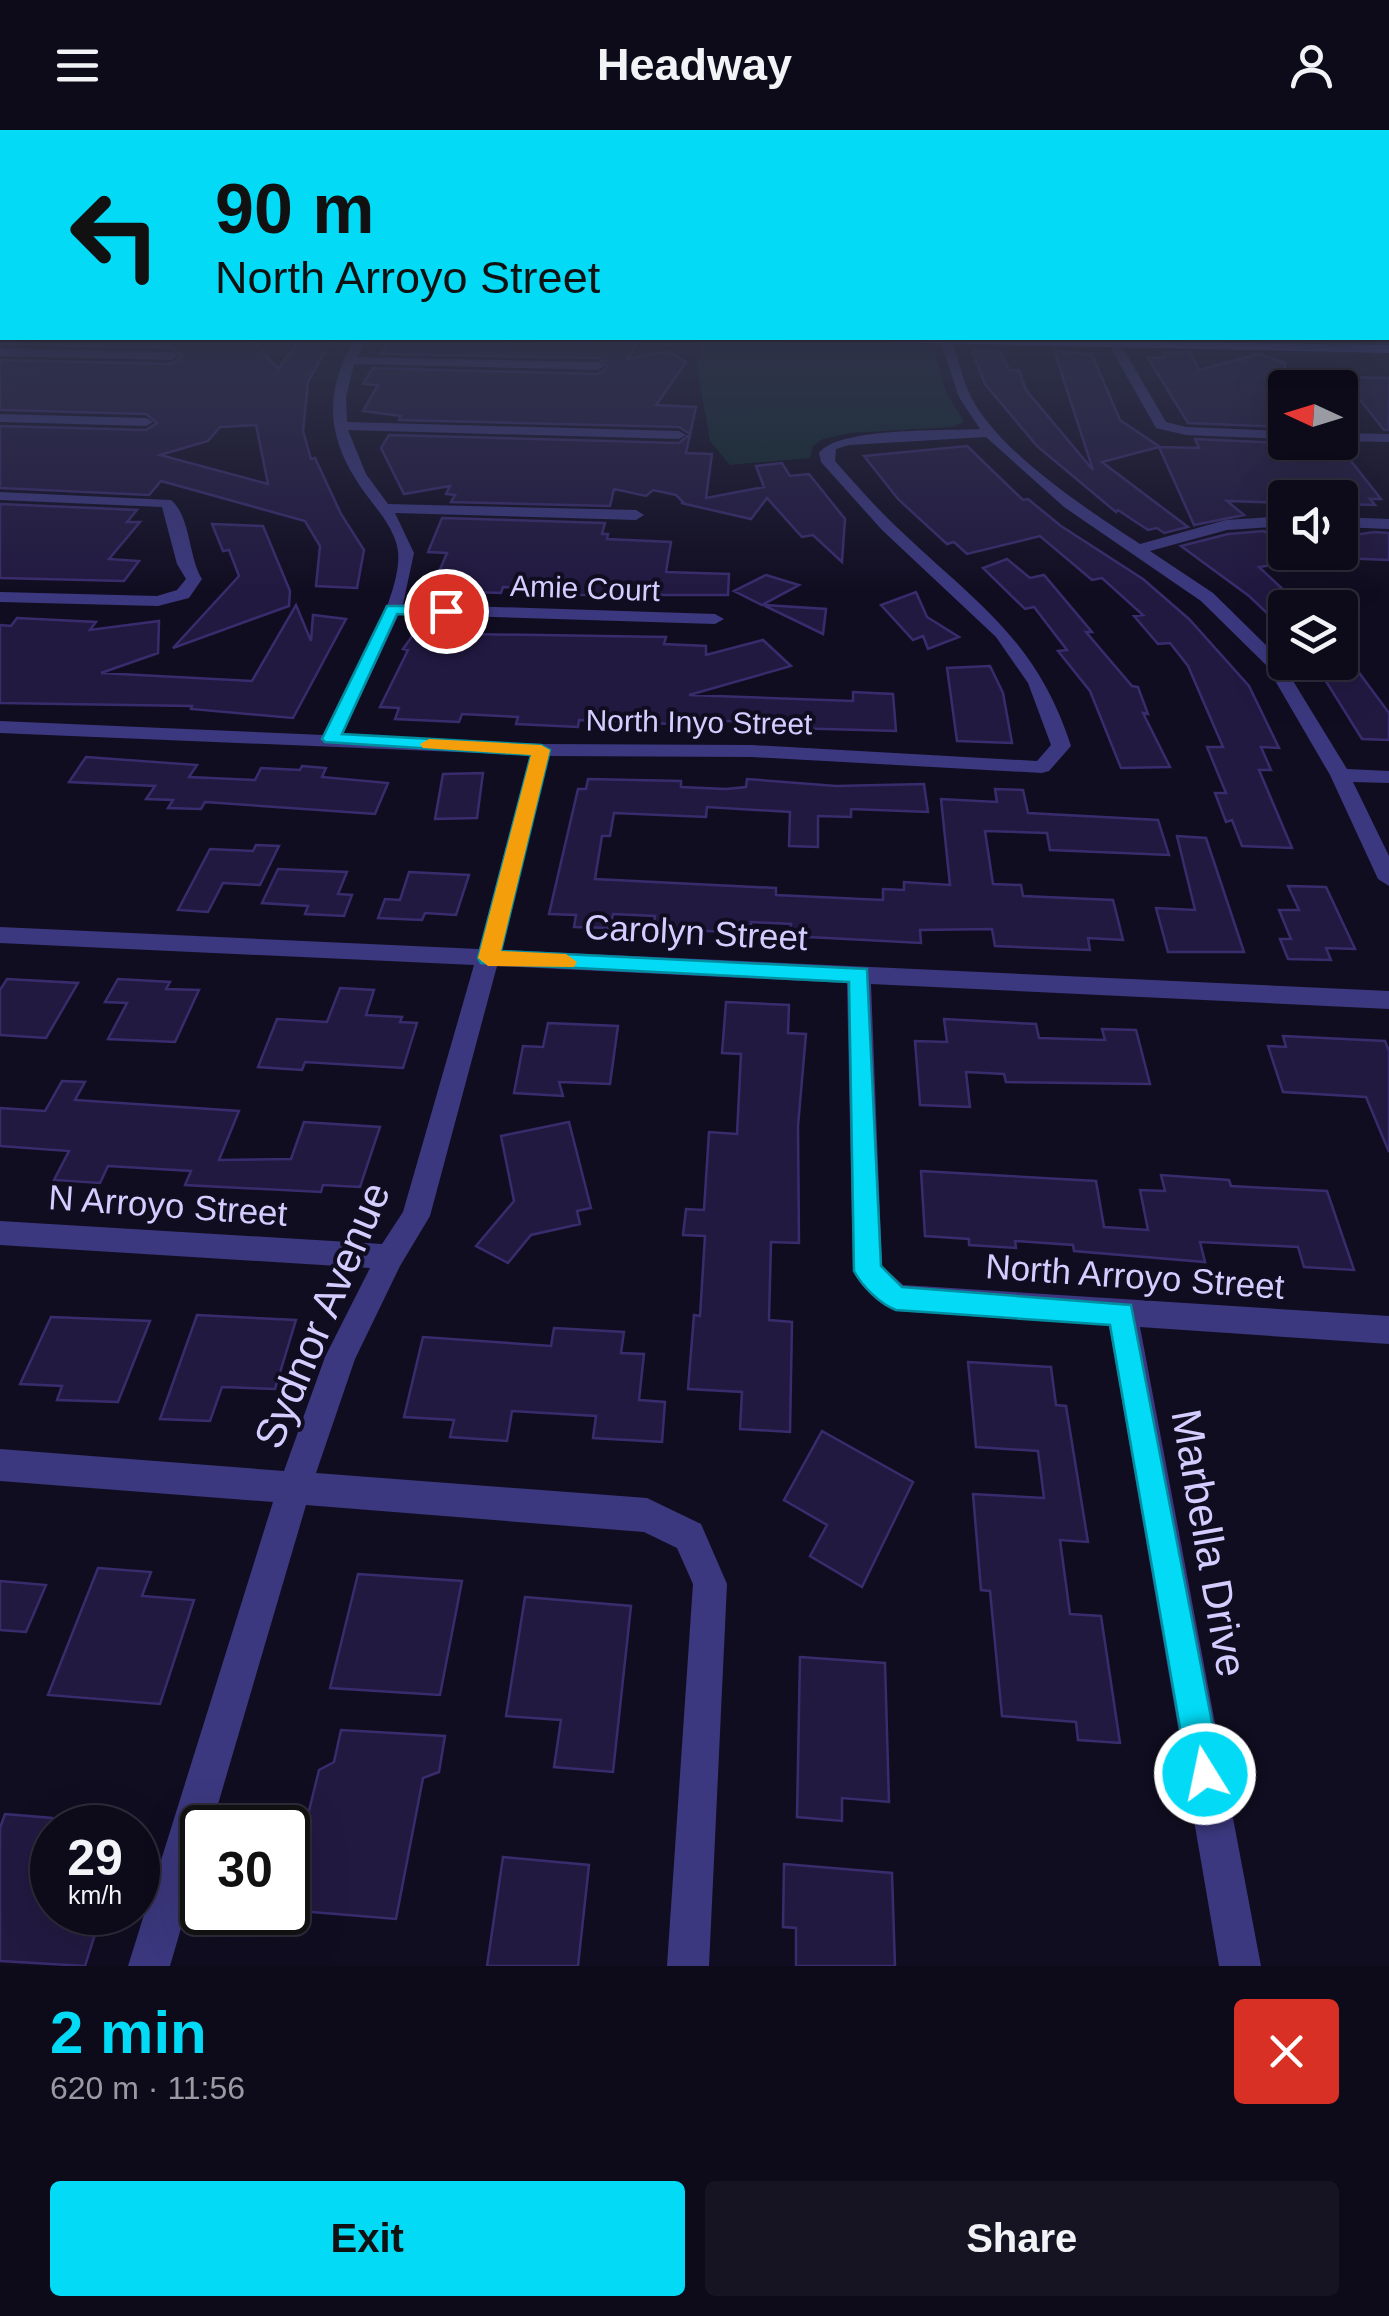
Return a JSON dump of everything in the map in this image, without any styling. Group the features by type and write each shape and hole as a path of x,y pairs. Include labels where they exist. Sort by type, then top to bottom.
{"street":[{"path":"61,420 146,422"},
{"path":"331,739 392,609 406,550 384,508 354,468 338,420"},
{"path":"981,420 990,433 1069,504 1141,549 1217,605 1273,662 1340,775 1389,879"},
{"path":"1155,420 1186,431 1268,434"},
{"path":"338,426 679,435"},
{"name":"North Inyo Street","path":"0,727 541,750 752,751 1042,766 1060,746 1038,682 996,624 886,525 828,462 826,450 848,441 990,433"},
{"path":"1358,437 1389,438"},
{"path":"0,496 159,501 172,508 185,564 194,580 183,594 147,602 0,597"},
{"path":"384,508 636,515"},
{"path":"1141,549 1226,525 1268,522"},
{"path":"1358,523 1389,524"},
{"name":"Amie Court","path":"392,609 716,620"},
{"name":"Sydnor Avenue","path":"149,1966 294,1489 340,1358 390,1257 416,1216 541,750"},
{"path":"1340,775 1389,777"},
{"name":"Carolyn Street","path":"0,935 1389,1000"},
{"name":"North Arroyo Street","path":"860,975 868,1271 896,1298 1389,1330"},
{"name":"N Arroyo Street","path":"0,1232 390,1257"},
{"name":"Marbella Drive","path":"1122,1313 1240,1966"},
{"path":"0,1466 647,1515 689,1536 710,1584 688,1966"}],"green space":[{"path":"706,420 964,422 953,427 850,433 823,439 813,446 810,458 730,465 710,441"}],"building":[{"path":"153,420 304,420 303,431 311,459 315,458 341,514 364,550 357,588 316,586 320,546 305,521 161,481 149,495 0,488 0,426 146,430 157,423","holes":["256,425 268,484 160,455 208,441 220,427"]},
{"path":"399,420 693,420 686,453 712,454 706,498 764,487 756,466 782,463 790,476 809,474 845,519 842,562 813,535 802,537 767,498 751,519 681,503 676,495 653,490 646,496 614,489 610,506 451,502 455,495 446,494 450,486 404,494 381,448 389,435 679,443 690,434 679,427"},
{"path":"1015,420 1051,420 1093,470 1077,420 1120,420 1160,447 1199,448 1195,439 1268,442 1268,460 1350,460 1381,499 1370,499 1375,505 1358,505 1358,480 1268,480 1268,502 1227,501 1244,515 1194,525 1159,447 1102,462 1188,527 1164,533 1157,528 1148,530 1116,512 1037,446"},
{"path":"1186,420 1268,420 1268,426 1188,423"},
{"path":"1376,420 1389,420 1389,430 1384,430"},
{"path":"967,446 1023,500 1028,499 1061,526 1143,579 1189,619 1249,686 1279,748 1261,747 1271,770 1259,770 1292,848 1242,846 1232,820 1226,822 1215,793 1226,793 1207,747 1223,747 1188,666 1170,643 1158,644 1134,616 1143,615 1102,578 1092,580 1040,536 967,554 954,542 947,544 898,499 864,456"},
{"path":"0,504 137,510 127,522 140,522 109,559 139,561 124,581 0,578"},
{"path":"442,518 605,523 602,534 608,534 607,539 671,542 666,572 729,574 728,595 566,595 546,594 548,589 503,587 501,593 449,591 451,586 433,586 447,553 428,552"},
{"path":"212,524 263,526 290,591 289,606 173,648 239,576 229,550 223,551"},
{"path":"1264,531 1268,534 1268,566 1259,567 1284,590 1268,590 1268,614 1181,546 1228,534"},
{"path":"1389,533 1389,560 1358,559 1358,534"},
{"path":"1007,559 1030,578 1044,575 1092,632 1086,632 1132,686 1138,687 1148,714 1143,713 1170,767 1121,768 1090,691 1058,651 1067,650 1034,607 1025,609 983,568"},
{"path":"766,575 799,585 762,605 734,591"},
{"path":"916,592 927,617 959,637 928,649 923,636 913,640 881,605"},
{"path":"296,605 311,641 313,615 346,619 293,718 191,709 192,706 0,703 0,625 11,626 17,618 96,622 90,630 159,621 158,653 101,673 252,681"},
{"path":"765,606 826,609 823,634"},
{"path":"418,628 468,634 666,637 664,644 706,646 706,655 763,640 791,666 689,695 853,701 853,692 893,694 896,731 752,727 753,722 696,720 696,725 579,720 578,727 516,724 518,717 462,714 459,722 395,719 399,708 380,707 408,650 403,649"},
{"path":"990,666 1003,693 1012,743 957,741 947,668"},
{"path":"1358,671 1389,713 1389,740 1362,739 1325,680 1358,680"},
{"path":"86,757 197,765 189,777 255,780 261,768 300,770 302,766 326,768 322,777 388,783 375,814 205,802 201,809 168,808 173,800 146,799 155,786 69,782"},
{"path":"483,773 477,818 435,819 443,774"},
{"path":"588,779 681,781 681,787 726,789 746,787 747,779 836,786 924,784 928,812 851,809 851,817 818,816 818,847 789,846 790,812 707,807 706,817 614,813 610,836 602,836 595,879 776,888 776,895 883,900 883,889 904,890 904,882 950,885 941,799 997,802 995,789 1023,790 1028,813 1158,820 1169,855 1050,850 1047,833 985,831 993,884 1021,885 1023,896 1113,900 1123,940 1088,938 1090,950 995,946 992,929 920,930 921,943 790,936 791,924 751,922 751,932 653,930 655,916 613,914 610,928 574,927 576,915 549,914 578,789 586,789"},
{"path":"1177,836 1206,838 1244,952 1168,952 1156,908 1195,910"},
{"path":"256,845 279,846 260,885 223,883 208,912 178,910 210,849 253,851"},
{"path":"278,869 347,872 338,894 352,895 344,916 305,914 308,906 262,903"},
{"path":"409,872 469,875 456,915 425,913 422,920 378,918 385,899 400,900"},
{"path":"1288,886 1326,887 1355,949 1326,948 1331,960 1288,959 1280,939 1291,939 1279,910 1299,910"},
{"path":"7,979 78,983 46,1038 0,1035 0,990"},
{"path":"118,979 170,982 166,989 199,990 175,1042 108,1039 127,1003 105,1002"},
{"path":"340,988 374,990 366,1015 402,1017 400,1022 417,1023 403,1068 305,1062 302,1070 258,1067 277,1019 327,1022"},
{"path":"726,1002 789,1005 788,1033 806,1034 798,1126 799,1243 771,1242 769,1320 792,1322 790,1432 740,1429 742,1392 688,1389 694,1315 700,1316 705,1236 683,1235 686,1209 704,1210 709,1132 737,1134 741,1054 722,1053"},
{"path":"944,1019 1036,1024 1039,1038 1105,1040 1102,1029 1136,1030 1150,1084 1006,1082 1004,1074 966,1072 970,1107 920,1105 915,1041 947,1042"},
{"path":"548,1023 618,1026 610,1084 559,1082 563,1096 514,1093 523,1046 543,1047"},
{"path":"1283,1036 1385,1041 1389,1051 1389,1152 1366,1097 1283,1092 1268,1046 1286,1047"},
{"path":"62,1081 85,1082 75,1100 239,1111 219,1160 291,1159 304,1122 380,1127 360,1187 323,1185 321,1192 185,1185 191,1171 108,1166 100,1183 54,1180 69,1151 0,1146 0,1108 45,1111"},
{"path":"569,1122 591,1208 577,1211 580,1224 531,1235 508,1263 476,1246 514,1201 501,1136"},
{"path":"921,1171 1096,1181 1104,1227 1148,1230 1140,1190 1165,1191 1161,1175 1229,1180 1231,1186 1327,1191 1354,1270 1304,1267 1298,1247 1200,1242 1205,1262 1074,1251 1073,1245 1015,1241 1016,1248 969,1245 969,1239 925,1236"},
{"path":"197,1315 296,1320 275,1389 222,1387 210,1421 160,1419"},
{"path":"51,1317 150,1321 118,1402 57,1400 62,1386 20,1384"},
{"path":"554,1328 624,1332 621,1353 644,1354 639,1400 665,1402 662,1442 593,1438 596,1416 512,1411 507,1441 450,1437 454,1420 404,1417 423,1337 551,1346"},
{"path":"968,1362 1051,1367 1056,1405 1066,1406 1088,1542 1060,1540 1070,1614 1101,1616 1120,1743 1078,1740 1076,1722 1002,1716 990,1591 981,1590 973,1494 1044,1498 1038,1451 976,1447"},
{"path":"822,1431 913,1482 862,1587 810,1556 827,1525 784,1500"},
{"path":"98,1568 151,1572 142,1596 194,1600 160,1704 48,1695"},
{"path":"358,1574 462,1581 440,1695 330,1688"},
{"path":"0,1581 46,1585 26,1632 0,1630"},
{"path":"525,1597 631,1606 613,1772 554,1767 561,1720 506,1716"},
{"path":"800,1657 885,1663 889,1802 842,1798 842,1821 797,1817"},
{"path":"341,1730 445,1736 439,1772 423,1778 396,1919 310,1912 310,1807 319,1770 334,1762"},
{"path":"5,1814 30,1816 30,1935 95,1935 85,1966 0,1961 0,1828"},
{"path":"503,1857 589,1865 578,1966 487,1966"},
{"path":"784,1864 892,1873 895,1966 796,1966 796,1928 783,1927"}],"slow traffic":[{"path":"429,744 541,750 488,958 566,962"}],"route":[{"path":"446,611 392,609 331,739 541,750 488,958 860,975 868,1271 896,1298 1122,1313 1205,1774"}]}
